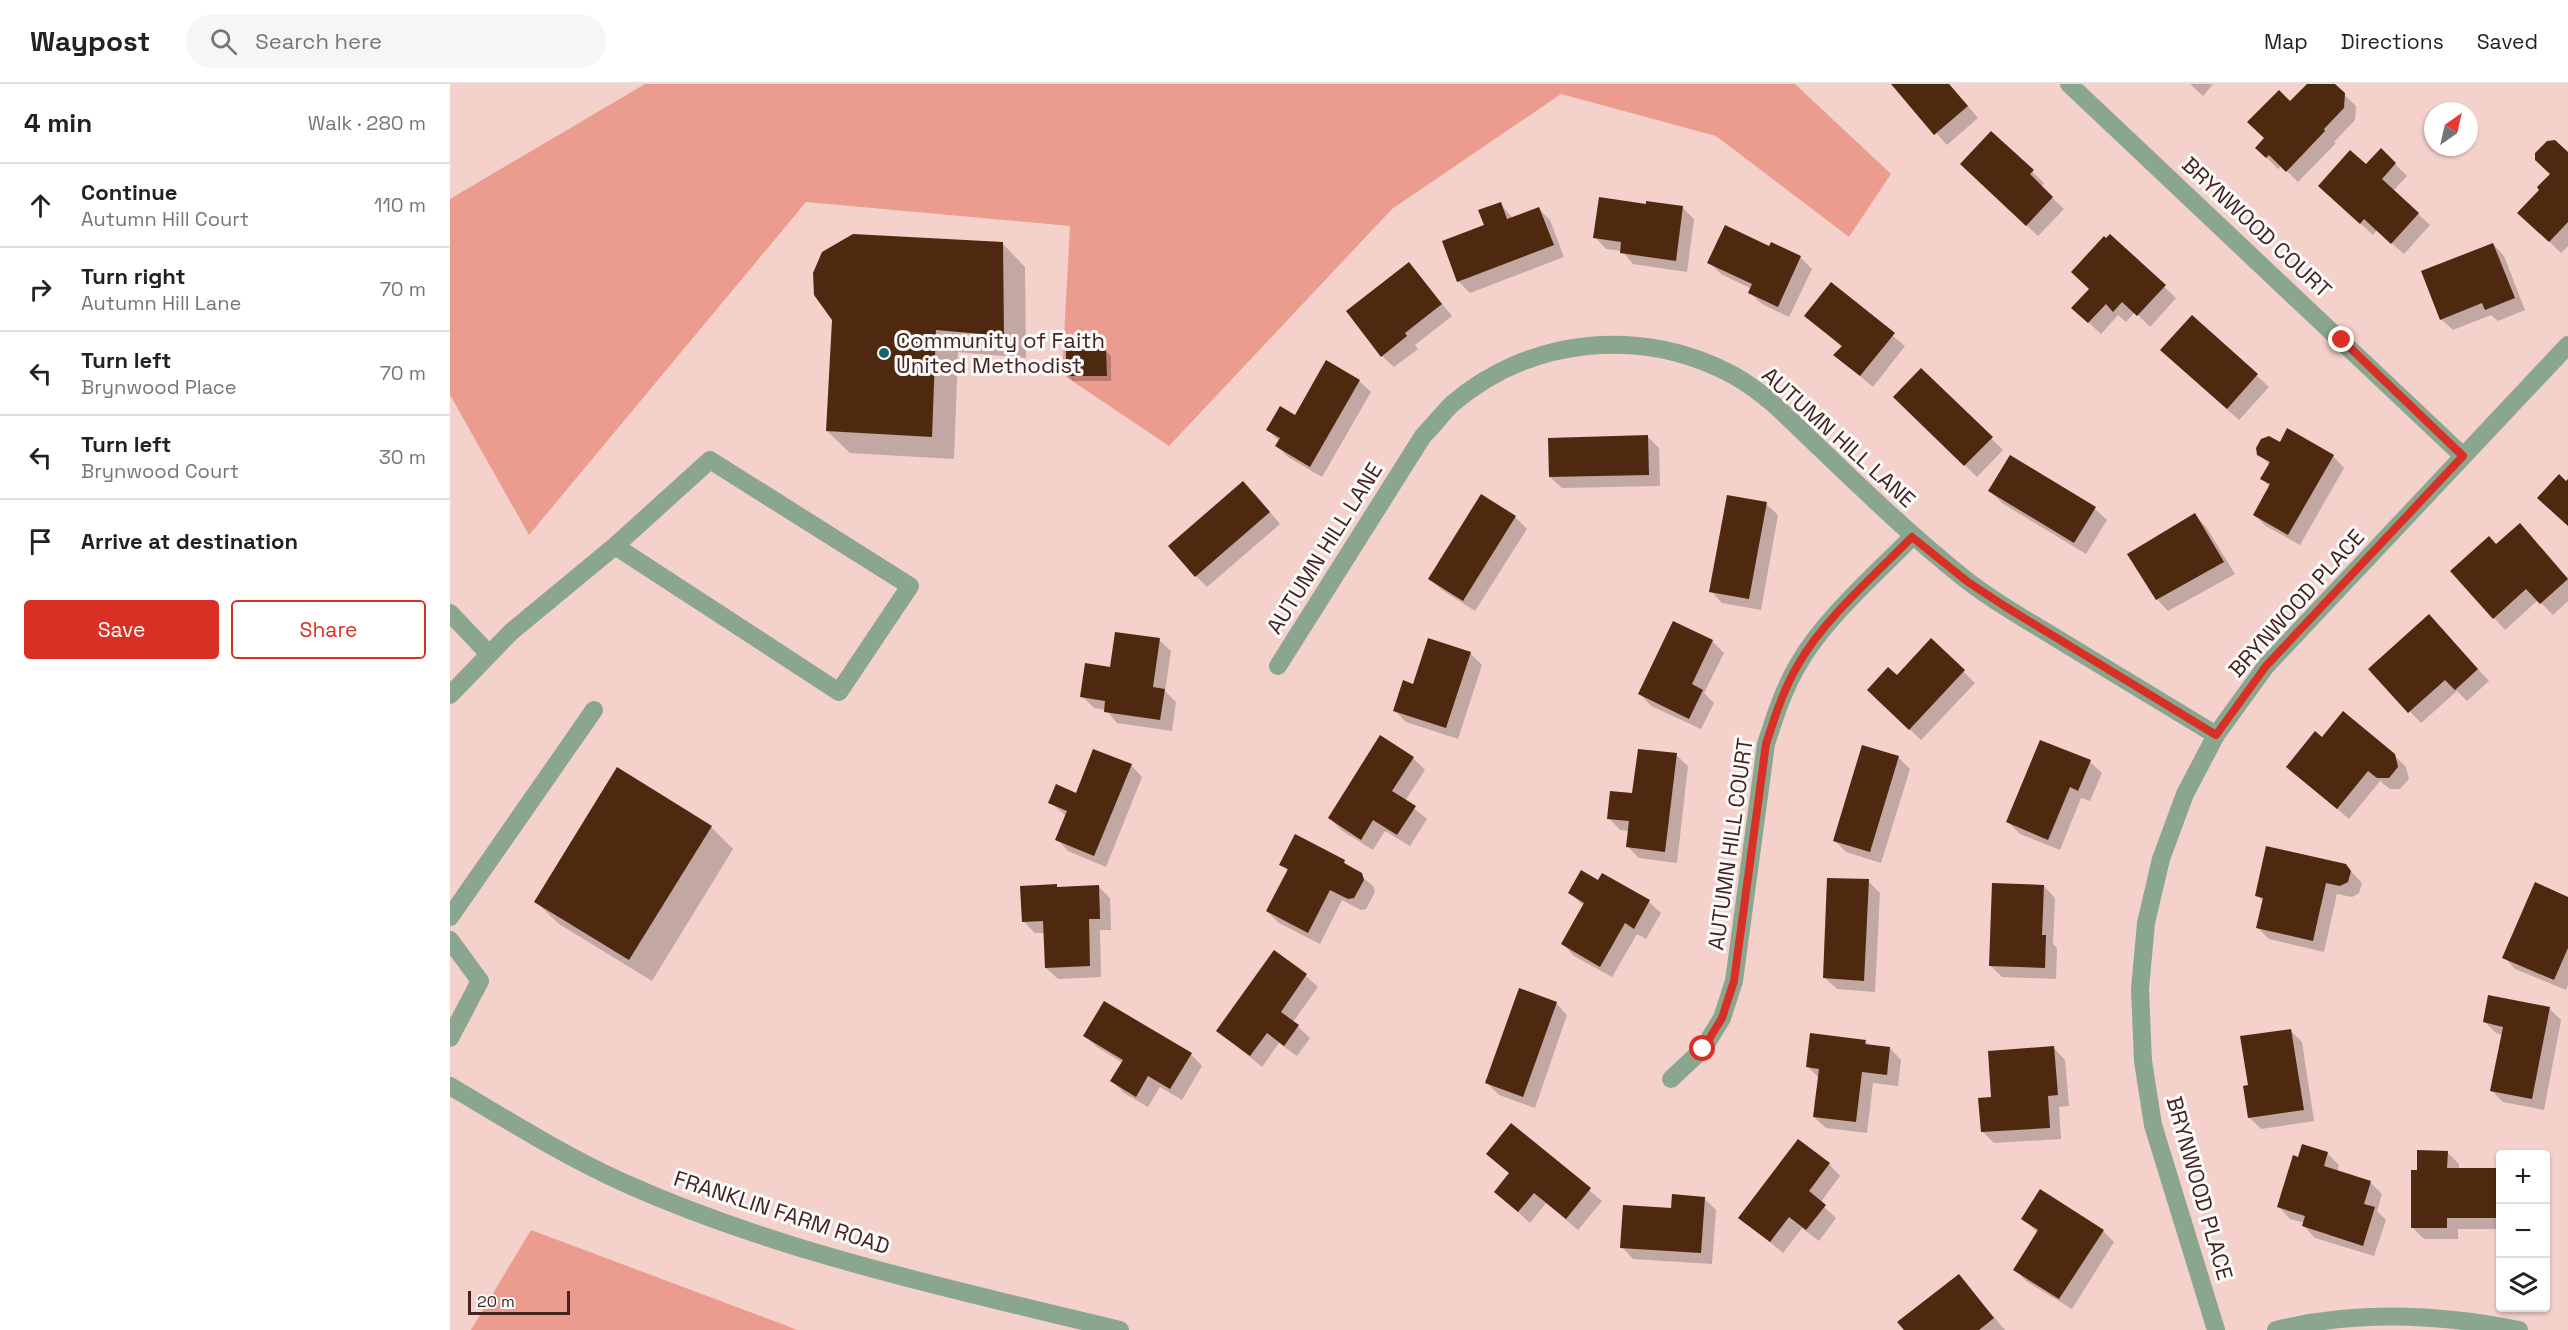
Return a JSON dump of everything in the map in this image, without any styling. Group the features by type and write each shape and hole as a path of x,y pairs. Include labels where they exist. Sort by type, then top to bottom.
{"street":[{"name":"BRYNWOOD COURT","path":"2068,84 2463,456"},
{"name":"AUTUMN HILL LANE","path":"1278,666 1423,436 1451,405 1495,375 1536,356 1576,346 1617,343 1664,350 1693,358 1733,375 1769,400 1912,537 1968,582 2216,735"},
{"name":"BRYNWOOD PLACE","path":"2216,1330 2153,1125 2143,1060 2140,989 2146,923 2161,859 2185,794 2216,735 2266,666 2568,345"},
{"path":"450,694 519,625 615,546 710,460 910,586 839,692 615,546"},
{"name":"AUTUMN HILL COURT","path":"1671,1078 1703,1049 1722,1018 1734,981 1766,744 1778,706 1799,663 1822,630 1912,537"},
{"path":"450,613 489,654"},
{"path":"450,917 594,710"},
{"path":"450,940 480,981 450,1038"},
{"name":"FRANKLIN FARM ROAD","path":"450,1086 536,1137 620,1181 715,1220 912,1280 1120,1330"},
{"path":"2276,1330 2311,1321 2352,1317 2434,1317 2473,1320 2519,1330"}],"shaded area":[{"path":"645,84 1795,84 1891,174 1849,237 1716,136 1561,94 1392,209 1169,446 1062,374 1070,226 806,202 529,535 450,395 450,199"},
{"path":"531,1230 790,1327 797,1330 471,1330"}],"building":[{"path":"1891,84 1949,84 1968,106 1934,135"},
{"path":"2307,84 2335,84 2345,93 2344,108 2286,172 2269,155 2266,158 2255,148 2264,138 2247,122 2279,90 2290,101"},
{"path":"1991,131 2034,170 2030,174 2053,197 2026,226 1960,164"},
{"path":"2555,140 2568,152 2568,222 2549,242 2517,213 2539,190 2537,187 2550,174 2535,160 2535,153 2547,141"},
{"path":"2381,148 2396,163 2382,179 2419,213 2391,244 2364,219 2360,224 2318,186 2350,150 2366,164"},
{"path":"1599,197 1646,204 1646,201 1683,206 1676,261 1620,253 1621,242 1593,238"},
{"path":"1501,202 1507,219 1539,207 1554,245 1457,282 1442,241 1484,225 1478,210"},
{"path":"1725,225 1769,246 1771,242 1801,256 1778,307 1748,293 1752,284 1707,263"},
{"path":"853,234 1003,242 1004,336 936,330 932,437 826,431 832,320 814,295 813,273 822,252"},
{"path":"2110,234 2166,285 2137,316 2122,302 2113,312 2106,304 2088,323 2071,308 2089,289 2071,272 2104,236 2106,238"},
{"path":"2493,243 2515,298 2485,310 2482,303 2440,320 2421,271"},
{"path":"1409,262 1442,304 1405,333 1407,336 1381,357 1346,311"},
{"path":"1831,282 1895,333 1860,376 1833,355 1842,346 1804,316"},
{"path":"2192,315 2258,374 2227,409 2160,350"},
{"path":"1066,349 1106,349 1107,376 1066,376"},
{"path":"1326,360 1360,380 1310,467 1275,446 1280,438 1266,430 1280,406 1295,415"},
{"path":"1921,368 1993,437 1964,466 1893,397"},
{"path":"2287,428 2334,455 2288,535 2253,515 2270,484 2260,479 2270,462 2257,455 2256,448 2261,439 2269,436 2280,442"},
{"path":"1648,435 1649,475 1549,477 1548,438"},
{"path":"2010,455 2096,507 2074,543 1988,491"},
{"path":"2559,474 2566,481 2568,479 2568,526 2537,498"},
{"path":"1243,481 1270,512 1195,577 1168,546"},
{"path":"1481,494 1516,516 1463,601 1428,579"},
{"path":"1727,495 1767,502 1749,599 1709,592"},
{"path":"2195,513 2224,562 2156,600 2127,554"},
{"path":"2520,523 2568,579 2540,604 2526,589 2493,619 2450,571 2489,536 2496,544"},
{"path":"2429,614 2478,669 2455,690 2445,680 2408,713 2368,669"},
{"path":"1673,621 1713,640 1692,684 1703,690 1689,719 1638,694"},
{"path":"1115,632 1160,638 1153,687 1165,689 1160,720 1104,712 1105,701 1080,697 1085,663 1110,667"},
{"path":"1428,638 1471,652 1446,728 1393,711 1403,680 1413,684"},
{"path":"1931,638 1965,670 1909,730 1867,690 1888,667 1897,675"},
{"path":"2343,711 2395,754 2398,767 2389,778 2377,778 2368,771 2337,809 2286,767 2315,731 2322,737"},
{"path":"1380,735 1414,757 1392,791 1416,806 1397,835 1373,820 1361,840 1328,818"},
{"path":"2040,740 2091,760 2078,791 2070,787 2048,840 2006,822"},
{"path":"1862,745 1899,756 1870,852 1833,841"},
{"path":"1093,749 1132,764 1094,856 1055,840 1067,811 1048,803 1056,784 1076,793"},
{"path":"1638,749 1677,753 1665,852 1626,847 1629,821 1607,819 1610,791 1632,793"},
{"path":"617,767 712,826 629,960 534,902"},
{"path":"1295,834 1345,860 1344,863 1362,873 1364,880 1354,898 1348,899 1330,890 1308,933 1266,911 1288,869 1279,865"},
{"path":"2266,846 2346,864 2351,871 2348,882 2340,886 2326,883 2313,941 2256,928 2263,898 2255,896"},
{"path":"1581,870 1598,880 1602,873 1650,900 1634,929 1625,923 1600,967 1561,944 1584,903 1568,893"},
{"path":"1827,878 1869,879 1864,981 1823,978"},
{"path":"2535,882 2568,897 2568,948 2554,980 2502,958"},
{"path":"1992,883 2044,885 2042,935 2046,935 2045,968 1989,966"},
{"path":"1057,884 1057,887 1099,885 1100,919 1089,919 1090,966 1045,968 1043,921 1022,922 1020,886"},
{"path":"1274,950 1307,974 1281,1012 1299,1025 1284,1046 1267,1033 1250,1056 1216,1031"},
{"path":"1519,988 1557,1002 1523,1097 1485,1083"},
{"path":"2488,995 2550,1007 2532,1099 2490,1091 2503,1027 2483,1022"},
{"path":"1104,1001 1192,1053 1170,1089 1148,1076 1136,1097 1110,1081 1123,1060 1083,1036"},
{"path":"2291,1029 2304,1110 2248,1118 2243,1086 2248,1085 2240,1036"},
{"path":"1810,1033 1866,1040 1865,1044 1890,1047 1887,1075 1862,1072 1856,1122 1813,1117 1819,1069 1806,1067"},
{"path":"2054,1046 2058,1095 2048,1096 2050,1128 1981,1132 1978,1098 1991,1097 1988,1051"},
{"path":"1511,1123 1591,1188 1566,1219 1534,1193 1518,1212 1494,1192 1509,1173 1486,1154"},
{"path":"1798,1139 1830,1163 1809,1191 1826,1205 1806,1230 1789,1217 1770,1242 1738,1218"},
{"path":"2302,1144 2328,1152 2324,1166 2371,1181 2364,1204 2375,1207 2363,1246 2302,1226 2305,1216 2277,1207 2293,1155 2298,1157"},
{"path":"2417,1150 2448,1151 2447,1168 2496,1168 2496,1218 2447,1218 2447,1228 2411,1228 2411,1170 2417,1170"},
{"path":"2040,1189 2104,1230 2059,1299 2013,1270 2038,1230 2021,1219"},
{"path":"1672,1194 1705,1197 1701,1253 1620,1248 1623,1205 1671,1208"},
{"path":"1959,1274 1994,1318 1979,1330 1904,1330 1897,1322"}],"place":[{"name":"Community of Faith United Methodist","path":"884,353"}],"route":[{"path":"1703,1049 1722,1018 1734,981 1766,744 1778,706 1799,663 1822,630 1912,537 1968,582 2006,607 2216,735 2266,666 2463,456 2342,340"}]}
